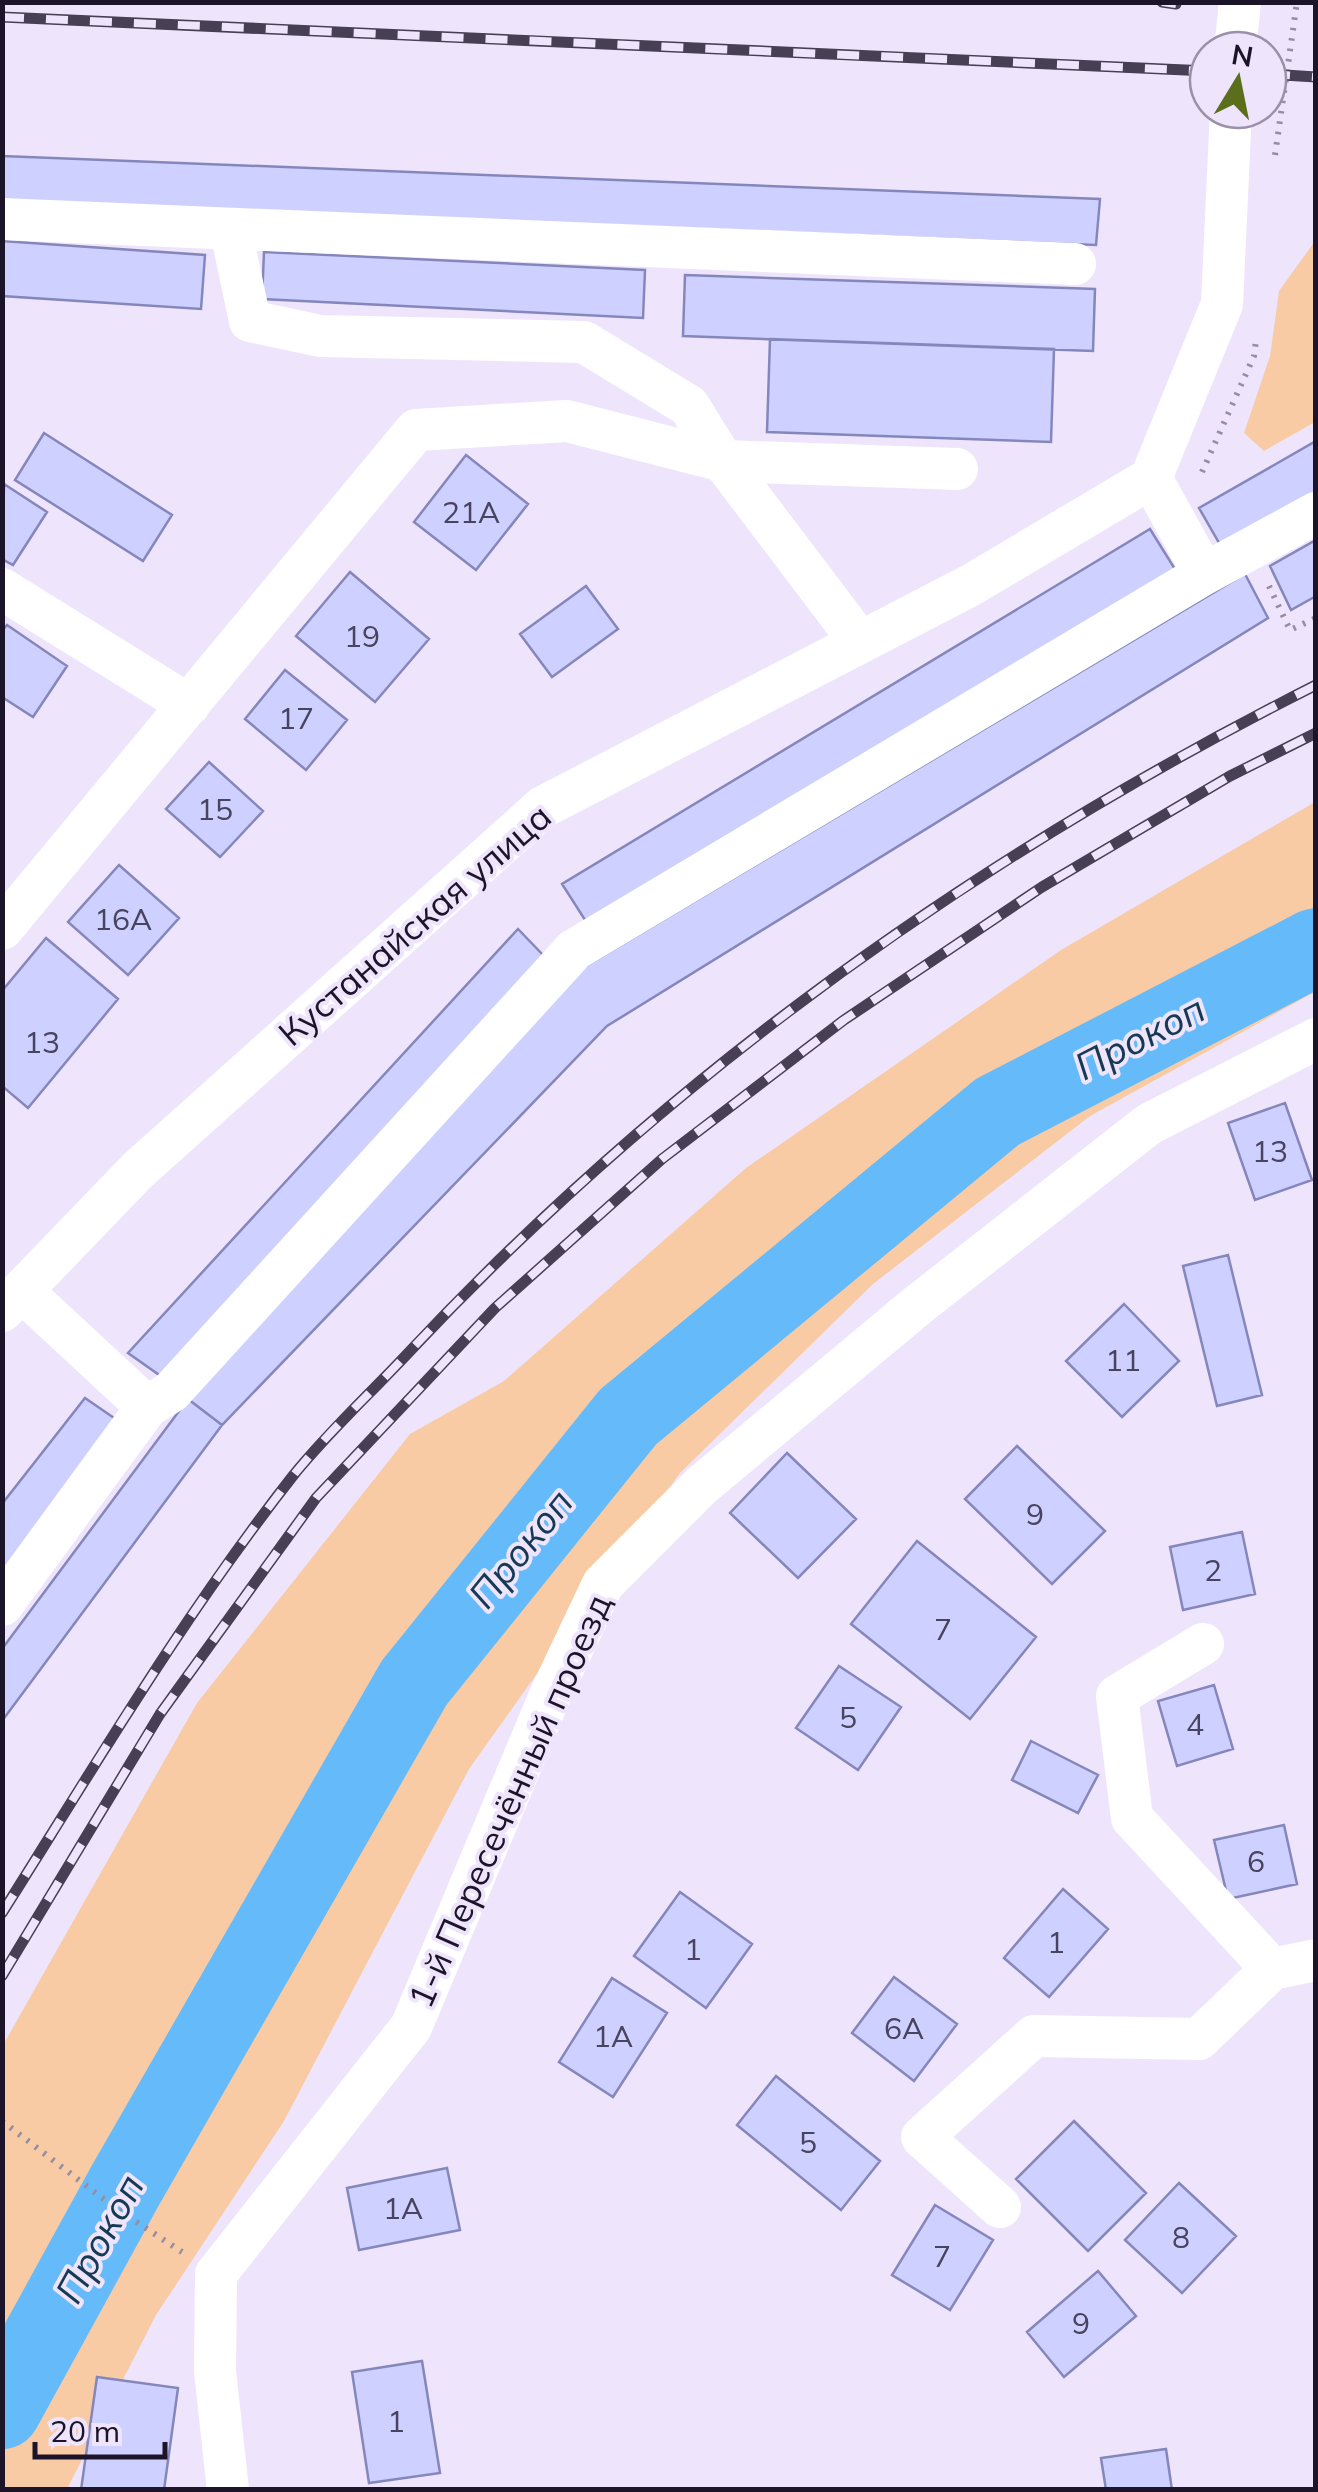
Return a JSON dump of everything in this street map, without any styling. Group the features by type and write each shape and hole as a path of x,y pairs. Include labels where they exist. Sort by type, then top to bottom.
{"street":[{"path":"1237,30 1240,2"},
{"path":"1204,574 1151,478 1222,304 1230,130"},
{"path":"2,219 1074,264"},
{"path":"232,231 250,322 320,336 584,342 689,406 723,461 860,642"},
{"path":"2,930 416,430 568,421 723,461 957,470"},
{"name":"Кустанайская улица","path":"12,1301 138,1170 543,806 971,585 1151,478"},
{"path":"2,1605 147,1407 171,1392 574,950 1204,574 1316,513"},
{"path":"2,589 189,705"},
{"name":"1-й Пересечённый проезд","path":"216,2274 411,2027 549,1698 603,1584 702,1485 918,1305 1149,1124 1316,1039"},
{"path":"12,1301 147,1407"},
{"path":"1203,1644 1117,1696 1132,1818 1272,1969"},
{"path":"1000,2206 922,2136 1034,2036 1200,2039 1272,1969 1316,1960"},
{"path":"216,2274 215,2371 228,2490"}],"path":[{"path":"1288,76 1297,2"},
{"path":"1251,548 1290,630 1316,618"},
{"path":"2,2122 114,2207 216,2274"}],"shaded area":[{"path":"1315,241 1315,422 1264,451 1244,433 1270,356 1279,291"},
{"path":"1315,802 1315,992 1090,1116 873,1284 680,1473 469,1769 284,2121 156,2315 67,2489 3,2490 3,2045 197,1703 410,1434 504,1381 746,1168 1061,950"}],"building":[{"path":"2,156 1100,199 1096,245 2,201"},
{"path":"2,241 205,255 201,309 2,296"},
{"path":"264,252 645,270 643,318 262,299"},
{"path":"685,275 1095,289 1093,351 683,336"},
{"path":"770,339 1054,349 1051,442 767,432"},
{"path":"44,433 172,515 143,561 15,480"},
{"path":"1316,441 1316,496 1222,548 1199,508"},
{"path":"466,455 528,504 476,570 414,522"},
{"path":"4,484 47,512 13,565 2,559"},
{"path":"1150,529 1178,574 587,923 562,884"},
{"path":"1316,540 1316,596 1291,610 1270,566"},
{"path":"350,572 429,639 375,702 296,636"},
{"path":"1245,574 1268,618 607,1026 222,1425 188,1399 581,969"},
{"path":"586,586 618,629 552,677 520,634"},
{"path":"7,625 67,666 33,717 2,697 2,631"},
{"path":"285,670 347,720 306,770 245,719"},
{"path":"209,762 263,811 220,857 166,809"},
{"path":"119,865 179,918 128,975 68,922"},
{"path":"518,929 543,955 165,1379 128,1353"},
{"path":"46,938 118,999 28,1108 2,1086 2,991"},
{"path":"1285,1103 1312,1180 1255,1200 1228,1123"},
{"path":"1228,1255 1262,1395 1217,1406 1183,1266"},
{"path":"1124,1304 1179,1361 1122,1417 1066,1361"},
{"path":"85,1398 117,1420 2,1576 2,1504"},
{"path":"188,1399 222,1425 2,1721 2,1649"},
{"path":"1017,1446 1105,1531 1052,1584 965,1499"},
{"path":"787,1453 856,1519 798,1578 730,1513"},
{"path":"1242,1532 1255,1594 1183,1610 1170,1547"},
{"path":"917,1541 1036,1637 970,1719 851,1624"},
{"path":"839,1666 901,1707 858,1770 796,1728"},
{"path":"1214,1685 1233,1749 1177,1766 1158,1701"},
{"path":"1031,1741 1098,1775 1078,1813 1012,1780"},
{"path":"1284,1825 1297,1884 1228,1899 1214,1840"},
{"path":"1063,1889 1108,1929 1049,1997 1004,1958"},
{"path":"680,1892 752,1944 706,2008 634,1956"},
{"path":"894,1977 957,2024 914,2081 852,2033"},
{"path":"612,1978 667,2013 613,2097 559,2062"},
{"path":"776,2076 880,2161 841,2210 737,2125"},
{"path":"1074,2121 1146,2193 1088,2251 1016,2179"},
{"path":"447,2168 460,2230 359,2250 347,2188"},
{"path":"1179,2183 1236,2236 1182,2293 1125,2240"},
{"path":"935,2205 993,2240 950,2310 892,2275"},
{"path":"1098,2271 1136,2316 1064,2377 1027,2332"},
{"path":"422,2361 440,2473 369,2483 352,2372"},
{"path":"97,2377 178,2388 164,2490 81,2490"},
{"path":"1166,2449 1172,2490 1106,2490 1101,2458"}],"waterway":[{"name":"Прокоп","path":"2,2410 125,2186 414,1683 628,1417 997,1112 1316,947"}],"railway":[{"path":"1162,2 1176,4"},
{"path":"2,17 1188,70"},
{"path":"1288,75 1316,77"},
{"path":"2,1913 178,1636 292,1477 510,1249 614,1154 834,978 1069,822 1316,685"},
{"path":"2,1976 160,1714 316,1498 495,1308 662,1159 844,1020 1042,887 1230,776 1316,733"}]}
